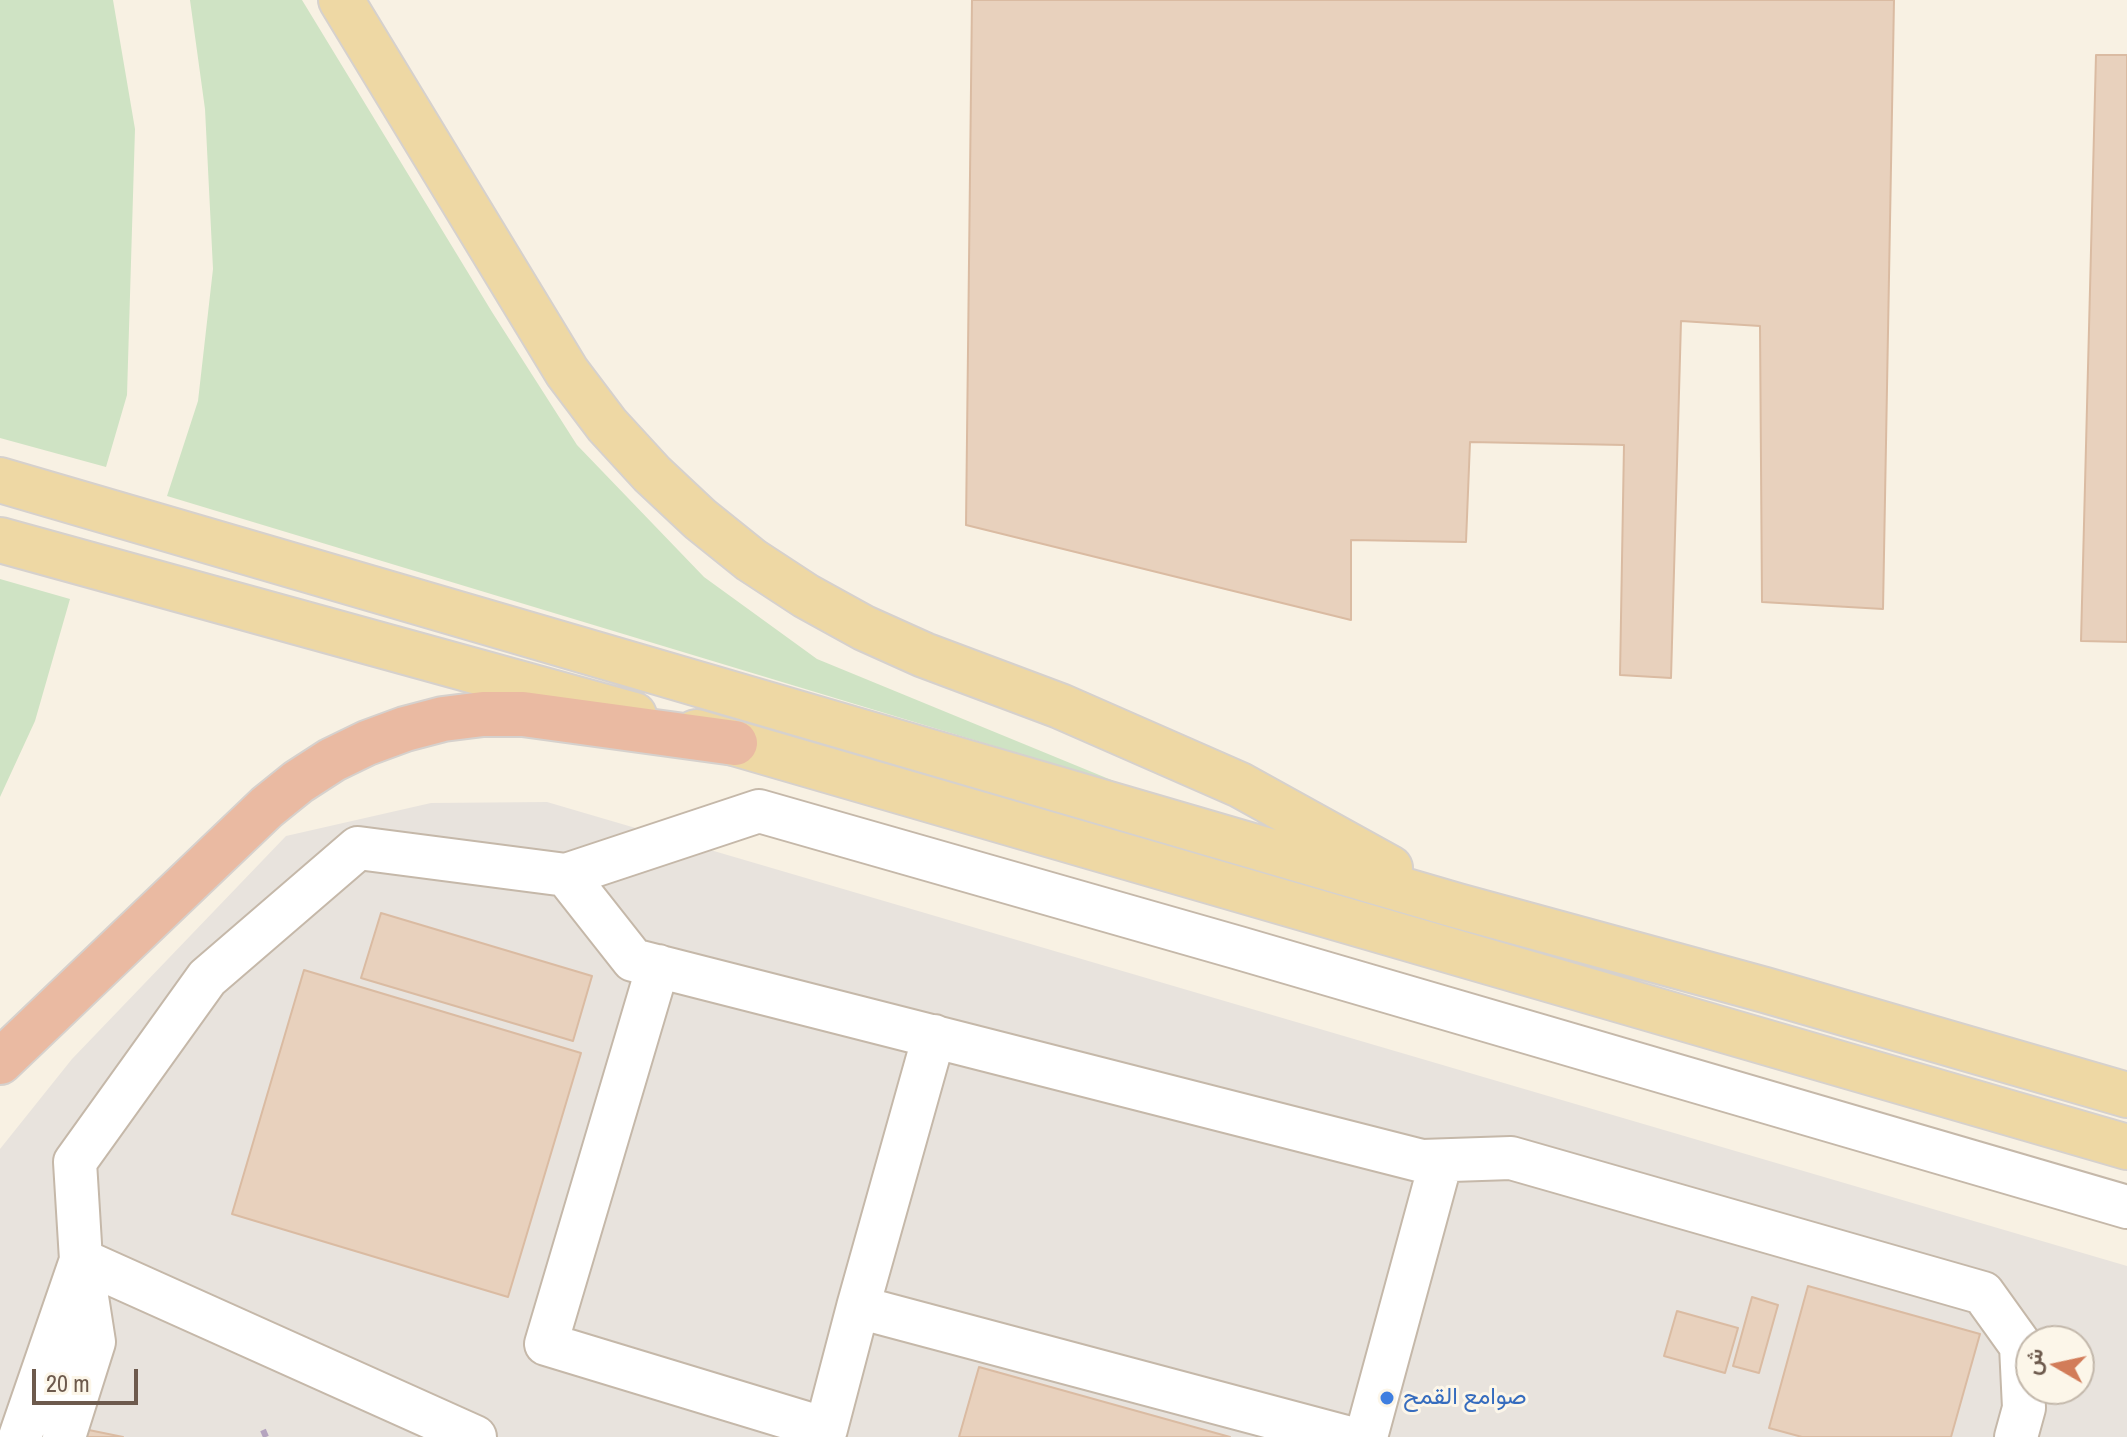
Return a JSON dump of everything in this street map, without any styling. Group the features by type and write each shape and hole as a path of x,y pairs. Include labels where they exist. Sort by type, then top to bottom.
{"highway":[{"path":"0,1062 267,807 332,760 367,743 443,719 483,714 523,714 735,743"}],"main road":[{"path":"341,0 567,372 616,435 700,519 762,567 864,628 924,655 1060,706 1240,785 1458,906"},
{"path":"0,480 1458,906 1765,990 2127,1095"},
{"path":"0,540 735,743 2127,1147"}],"street":[{"path":"64,1437 94,1342 81,1260 75,1162 207,978 358,848 566,875 759,811 2127,1207"},
{"path":"566,875 633,960 1422,1161 1511,1158 1983,1293 2021,1346 2024,1408 2016,1437"},
{"path":"658,966 546,1344 831,1433 858,1307 934,1036"},
{"path":"1366,1437 1441,1161"},
{"path":"20,1437 81,1260"},
{"path":"81,1260 475,1437"},
{"path":"858,1307 1346,1437"}],"shaded area":[{"path":"547,802 2127,1266 2127,1437 0,1437 0,1149 72,1059 286,836 431,803"}],"green space":[{"path":"0,0 113,0 135,129 127,395 106,467 0,438"},
{"path":"190,0 302,0 577,445 704,577 817,659 1126,786 167,496 198,401 213,269 205,109"},
{"path":"0,579 70,599 35,721 0,797"}],"building":[{"path":"972,0 1894,0 1883,609 1762,602 1760,326 1681,321 1671,678 1620,675 1624,445 1470,442 1466,542 1351,540 1351,620 966,525"},
{"path":"2096,55 2127,55 2127,642 2081,641"},
{"path":"381,913 592,976 573,1041 361,978"},
{"path":"304,970 581,1053 508,1297 232,1214"},
{"path":"1808,1286 1980,1334 1951,1437 1802,1437 1769,1428"},
{"path":"1752,1297 1778,1305 1759,1373 1733,1366"},
{"path":"1677,1311 1738,1328 1725,1373 1664,1356"},
{"path":"979,1367 1230,1437 959,1437"},
{"path":"79,1428 123,1437 77,1437"}],"railway":[{"path":"263,1430 266,1437"}],"place":[{"name":"صوامع القمح","path":"1387,1398"}]}
